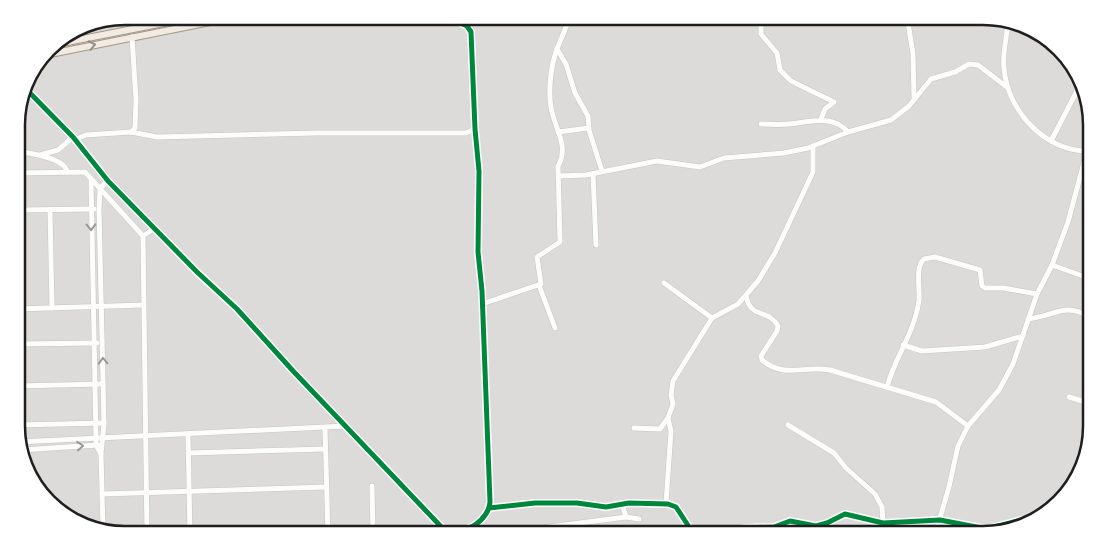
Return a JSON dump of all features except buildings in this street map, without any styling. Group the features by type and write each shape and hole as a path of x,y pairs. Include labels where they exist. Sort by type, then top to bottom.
{"main road":[{"path":"72,41 142,25"},
{"path":"56,53 196,25"}],"street":[{"path":"466,25 471,32 475,129 479,172 478,252 482,304 489,508 474,526"},
{"path":"555,328 539,286 542,278 537,257 557,245 561,236 558,166 563,158 563,146 550,98 557,49 566,25"},
{"path":"760,25 761,34 777,53 780,70 791,81 834,102 825,109 821,119"},
{"path":"908,25 913,54 914,98"},
{"path":"1007,28 1003,68 1008,88 1020,114 1034,129 1051,141 1083,149"},
{"path":"131,132 135,128 136,100 132,38"},
{"path":"557,49 566,64 575,93 587,113 589,128 602,171"},
{"path":"559,176 593,174 657,162 700,167 724,158 784,153 814,146 848,132 891,120 901,114 931,80 973,63 1008,88"},
{"path":"1051,141 1077,91"},
{"path":"30,94 73,137 108,181 237,309 345,426 441,526"},
{"path":"762,124 788,124 821,119 841,125 848,132"},
{"path":"558,132 589,128"},
{"path":"78,143 79,138 86,135 131,132 157,138 316,133 466,133 475,129"},
{"path":"37,156 58,150 73,137"},
{"path":"634,428 660,429 668,418 673,404 671,385 673,380 712,318 735,307 746,295 775,254 808,184 814,165 814,146"},
{"path":"25,153 62,163 67,172"},
{"path":"938,526 958,446 968,426 999,390 1013,364 1028,319 1052,265 1068,222 1083,171"},
{"path":"25,173 84,172 143,236 147,526"},
{"path":"593,174 596,245"},
{"path":"91,178 95,423 96,445 101,454"},
{"path":"103,524 101,454 104,445 104,423 99,209 100,188 108,181"},
{"path":"25,210 99,209"},
{"path":"50,210 52,308"},
{"path":"143,236 155,228"},
{"path":"887,387 902,345 915,320 920,287 920,264 930,257 980,270 982,286 985,288 1011,289 1038,294"},
{"path":"1052,265 1083,276"},
{"path":"664,283 712,318"},
{"path":"482,304 539,286"},
{"path":"746,295 749,307 752,310 773,319 778,326 777,331 761,356 762,360 773,368 784,371 812,368 830,370 887,387 903,394 936,402 968,426"},
{"path":"25,309 144,305"},
{"path":"1028,319 1046,317 1069,308 1083,312"},
{"path":"902,345 922,351 985,348 1023,336"},
{"path":"25,344 102,343"},
{"path":"25,386 103,384"},
{"path":"1069,397 1083,401"},
{"path":"666,503 671,431 668,418"},
{"path":"25,425 104,423"},
{"path":"26,442 145,434 188,434 345,426"},
{"path":"788,426 834,453 846,468 880,501 883,523"},
{"path":"325,428 328,526"},
{"path":"188,434 190,526"},
{"path":"54,440 54,448"},
{"path":"28,450 104,445"},
{"path":"188,453 326,449"},
{"path":"372,486 373,526"},
{"path":"102,494 326,487"},
{"path":"489,508 535,503 577,503 606,507 622,504 666,503 676,507 688,526"},
{"path":"622,504 626,517"},
{"path":"777,526 790,521 816,526 827,524 845,514 883,523 940,520 971,526"},
{"path":"557,526 626,517 639,519"}],"shaded area":[{"path":"989,25 1015,30 1027,35 1049,50 1070,75 1080,99 1082,112 1083,426 1081,445 1073,470 1058,492 1038,509 1015,521 989,526 125,526 99,523 81,516 59,501 42,481 30,458 26,439 25,119 28,99 35,81 50,59 75,38 99,28 112,26"}],"cycle path":[{"path":"465,25 471,32 475,129 479,171 478,252 482,291 490,502 487,512 474,526"},
{"path":"30,93 73,137 108,181 197,272 237,309 294,372 440,526"},
{"path":"489,508 535,503 577,503 606,507 629,503 668,504 676,507 688,526"},
{"path":"816,526 845,514 883,523 940,520 971,526"},
{"path":"777,526 790,521 816,526"}]}
